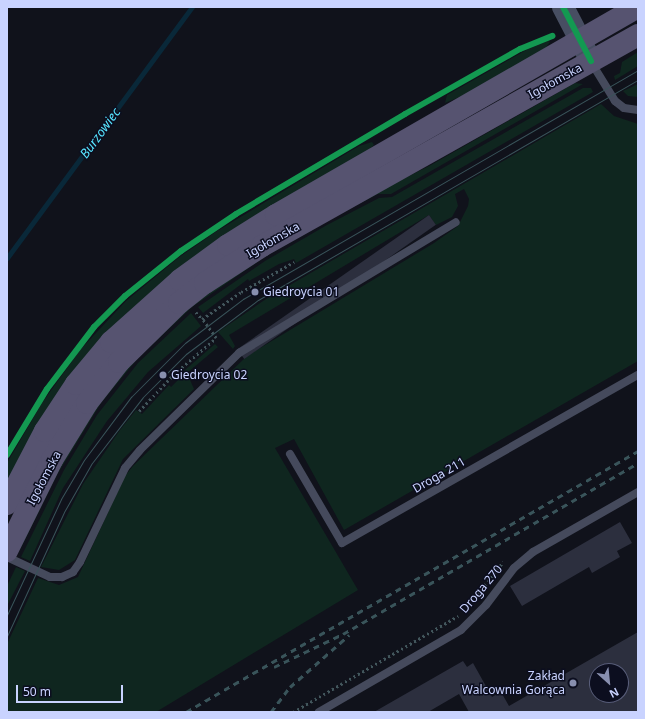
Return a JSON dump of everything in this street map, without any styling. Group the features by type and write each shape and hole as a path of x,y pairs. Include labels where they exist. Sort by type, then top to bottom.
{"main road":[{"name":"Igołomska","path":"7,504 45,431 76,384 111,342 180,280 228,245 276,215 638,7"},
{"name":"Igołomska","path":"7,551 52,460 87,403 119,362 179,303 205,283 262,246 638,36"}],"street":[{"path":"563,7 591,61"}],"lane":[{"path":"591,61 615,101 624,108 638,110"},
{"path":"7,557 50,577 59,578 73,572 128,464 239,353 456,222"},
{"name":"Droga 211","path":"290,454 342,543 638,375"},
{"name":"Droga 270","path":"319,712 461,630 486,605 514,568 533,552 638,492"}],"path":[{"path":"202,319 246,289 294,262"},
{"path":"139,411 174,374 216,338 194,308"},
{"path":"466,608 507,559"},
{"path":"293,712 462,614"}],"green space":[{"path":"548,41 550,42 544,50 472,92 445,103 447,95 528,49"},
{"path":"638,52 638,66 615,80 614,76 620,73 622,62"},
{"path":"575,83 583,84 391,194 378,194 266,256 192,307 138,358 101,403 58,473 19,552 38,508 85,423 132,362 176,318 243,268 375,193 431,165"},
{"path":"638,84 638,97 628,96 623,91"},
{"path":"583,88 591,88 593,92 296,263 294,259 279,264 249,281 248,279 203,313 198,307 265,261 327,225 379,198 392,197"},
{"path":"601,104 614,116 638,124 638,361 344,530 294,439 275,448 358,590 156,712 7,712 7,644 38,578 59,585 78,577 125,476 133,466 247,356 434,243 458,226 468,206 469,199 464,189 455,194 458,206 452,217 436,225 429,215 229,335 235,346 233,349 218,332 266,299"},
{"path":"372,142 374,145 365,153 169,276 127,313 7,483 7,463 42,403 80,350 126,301 178,258 217,231 359,146"},
{"path":"191,313 201,326 148,372 107,421 63,488 30,561 21,557 64,470 97,415 138,363"},
{"path":"215,344 218,347 187,373 194,389 123,459 75,560 59,570 41,567 83,484 120,430 136,410 142,414 169,385 171,387 180,378 178,376"},
{"path":"16,567 25,571 7,606 7,586"}],"building":[{"path":"429,215 436,225 244,359 237,349"},
{"path":"620,522 632,543 617,551 620,557 592,573 589,567 522,606 510,586"},
{"path":"638,632 638,712 469,712 459,694 428,712 374,712 463,661 467,667 473,663 492,697 501,692 509,706"}],"waterway":[{"name":"Burzowiec","path":"7,258 192,7"}],"tram line":[{"path":"7,615 61,499 84,460 131,397 185,343 243,299 638,70"},
{"path":"7,636 64,512 92,463 143,397 186,354 258,300 638,80"}],"railway":[{"path":"186,712 638,451"},
{"path":"274,667 343,634 638,463"},
{"path":"271,712 290,687 349,635"}],"cycle path":[{"path":"563,7 591,61"},
{"path":"7,455 47,389 94,327 125,296 181,251 236,214 405,114 520,49 552,36"}],"place":[{"name":"Giedroycia 01","path":"255,292"},
{"name":"Giedroycia 02","path":"163,375"},
{"name":"Zakład Walcownia Gorąca","path":"573,683"}]}
